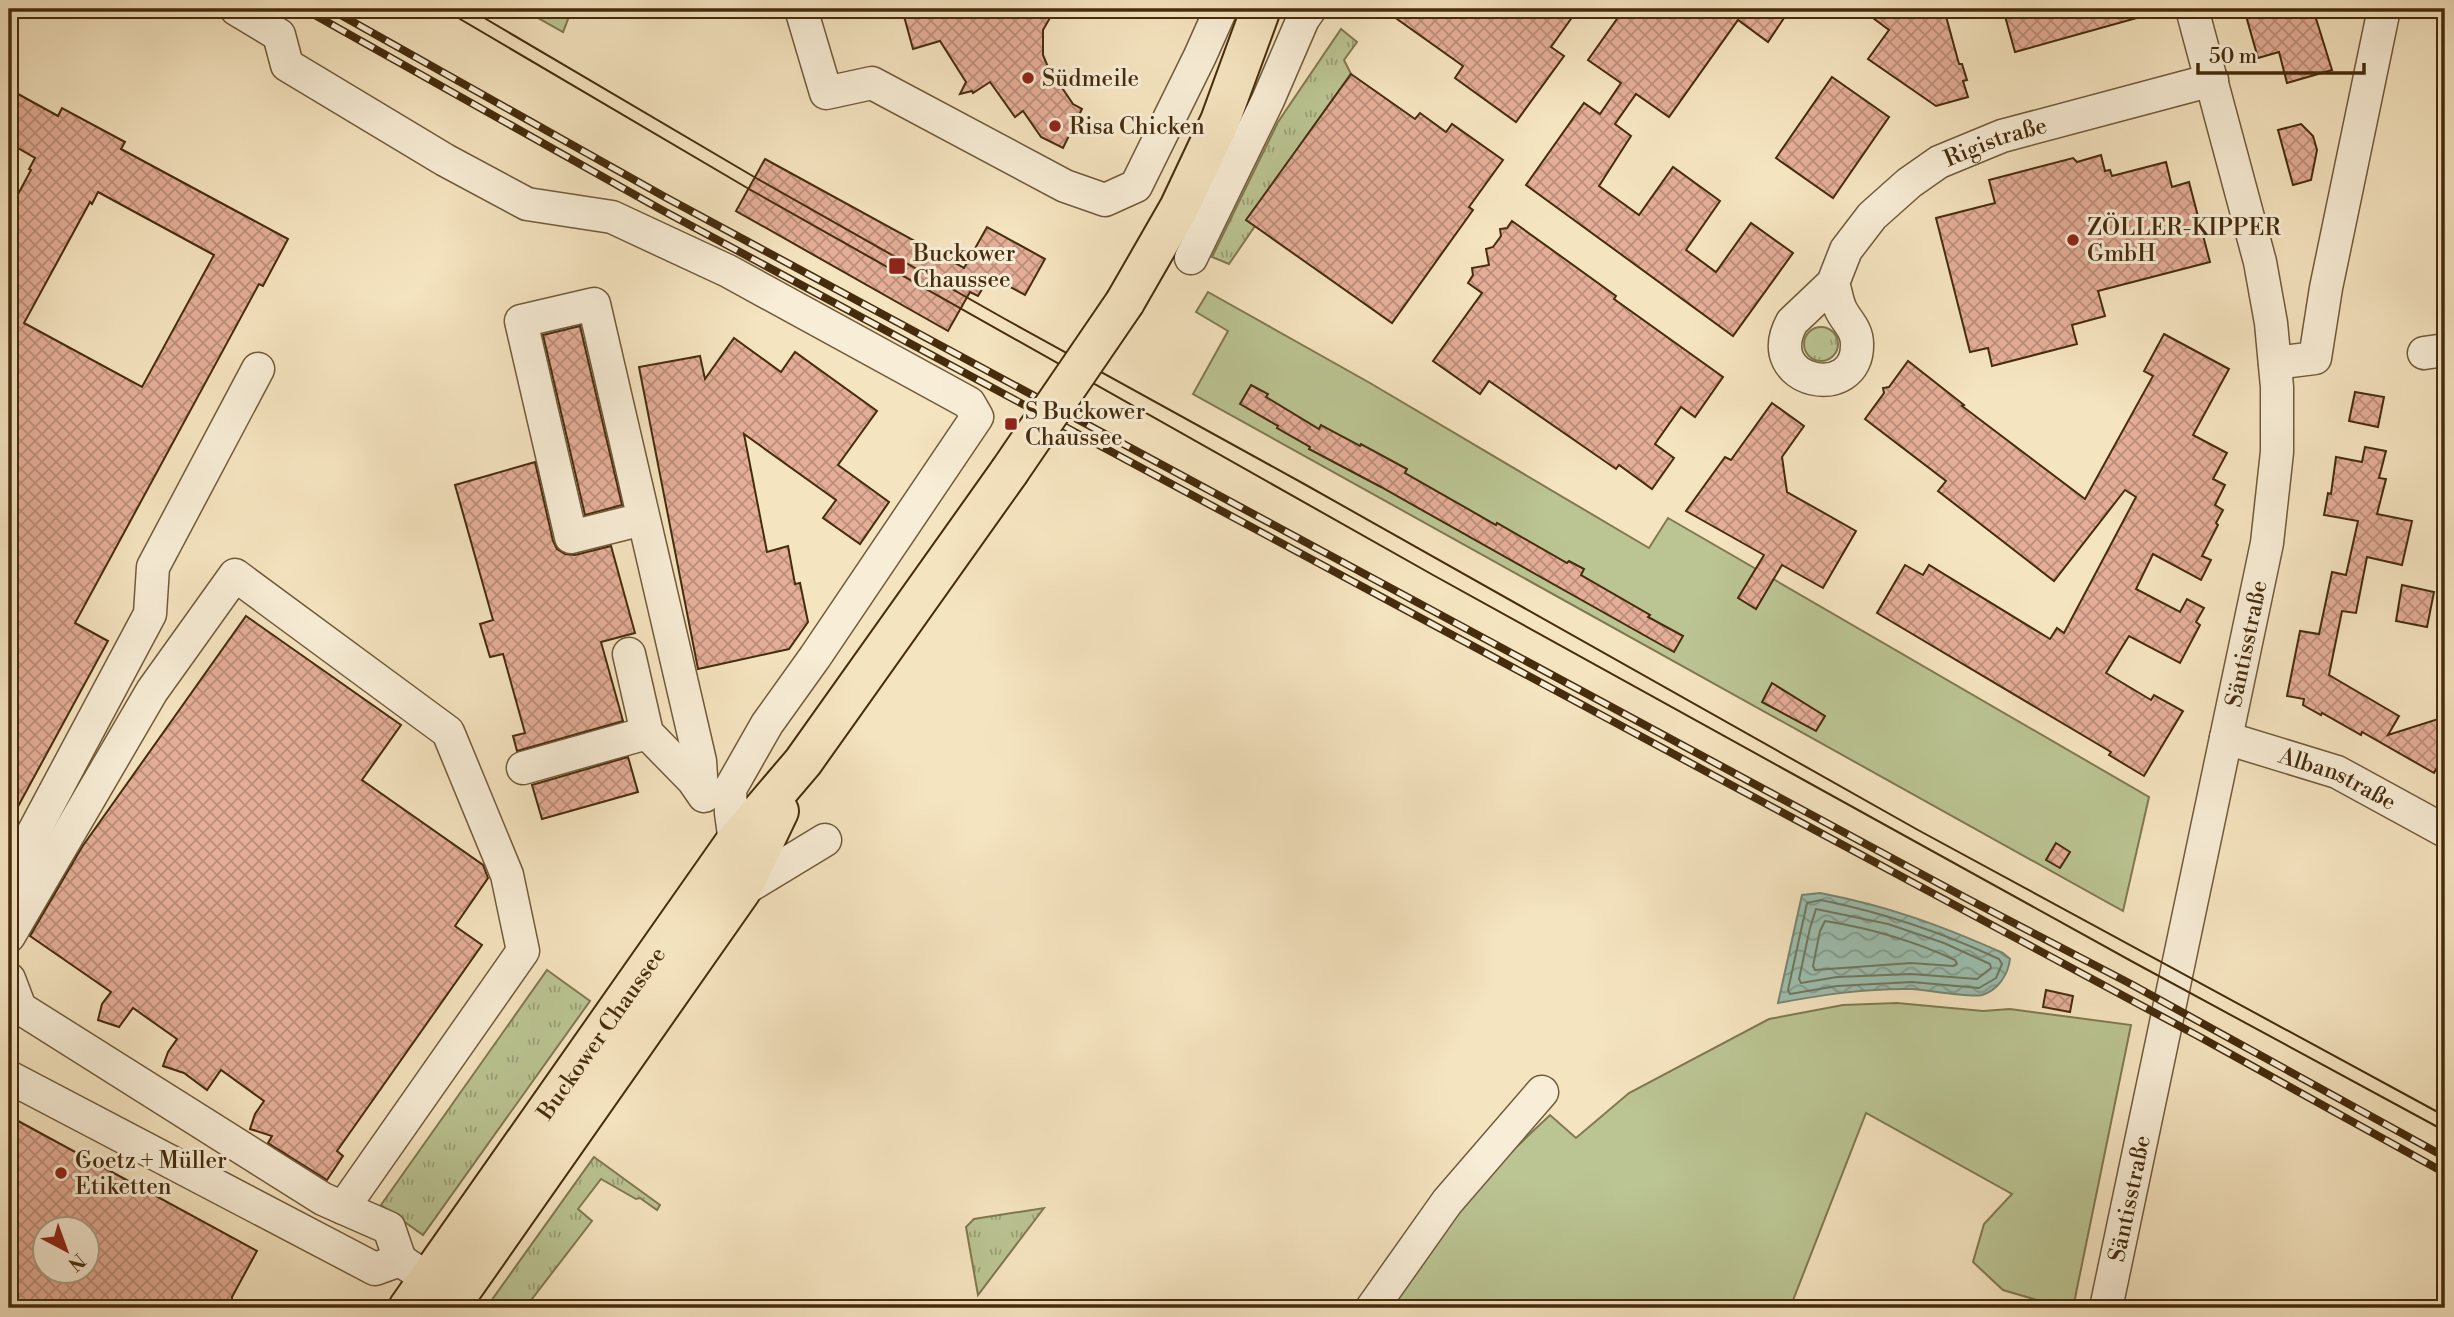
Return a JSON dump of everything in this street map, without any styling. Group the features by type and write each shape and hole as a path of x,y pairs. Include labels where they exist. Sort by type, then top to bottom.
{"main road":[{"name":"Buckower Chaussee","path":"564,1115 735,842 803,762 1009,472 1125,302 1179,208 1220,121 1261,9"},
{"name":"Buckower Chaussee","path":"428,1291 741,891 803,762"}],"street":[{"path":"236,9 279,36 287,65 445,160 527,204 612,218 716,265 970,403 977,417 816,657 767,724 730,789 741,891 825,840"},
{"path":"801,9 825,93 873,83 1065,186 1105,200 1136,186 1221,9"},
{"path":"1191,258 1310,9"},
{"name":"Säntisstraße","path":"2106,1308 2270,519 2277,452 2275,363 2260,262 2192,9"},
{"path":"2275,363 2315,358 2326,288 2384,9"},
{"name":"Rigistraße","path":"1833,283 1846,250 1872,216 1909,183 1939,162 2002,136 2212,80"},
{"path":"643,519 571,537 521,321 594,304 699,761 702,792 707,806 735,842"},
{"path":"9,878 150,614 153,567 258,369"},
{"path":"9,936 152,691 235,575 448,732 507,875 523,951 343,1208"},
{"path":"629,654 647,733 702,792"},
{"path":"523,768 647,733"},
{"name":"Albanstraße","path":"2226,738 2337,772 2445,831"},
{"path":"9,979 20,1009 323,1199 389,1228 428,1291"},
{"path":"9,1077 376,1269 428,1291"},
{"path":"1372,1308 1447,1202 1542,1092"}],"green space":[{"path":"522,9 572,9 563,32"},
{"path":"1341,29 1357,42 1344,60 1351,74 1247,220 1255,226 1229,264 1212,257 1278,122"},
{"path":"1208,292 1370,383 1649,548 1668,518 2149,797 2123,911 1193,394 1228,331 1196,312"},
{"path":"1821,327 1833,332 1838,344 1833,356 1821,361 1809,356 1804,344 1809,332"},
{"path":"547,970 590,1001 423,1235 381,1205"},
{"path":"1897,1003 1983,1011 2010,1009 2131,1025 2073,1308 2064,1308 2003,1290 1973,1262 1984,1224 2012,1194 1866,1113 1790,1308 1385,1308 1469,1192 1550,1115 1576,1138 1629,1093 1769,1019 1843,1005"},
{"path":"594,1157 660,1205 657,1210 640,1198 636,1199 601,1179 578,1209 592,1221 525,1308 486,1308"},
{"path":"1044,1208 978,1295 966,1227 974,1219"}],"water":[{"path":"1820,893 1891,910 1980,943 2010,959 2007,971 1997,986 1988,993 1976,996 1912,989 1878,990 1778,1003 1802,895"}],"building":[{"name":"Südmeile","path":"902,9 1055,9 1043,30 1043,55 1073,104 1082,109 1063,148 1041,137 1023,111 1015,117 990,82 973,93 960,94 966,82 940,41 913,49"},
{"path":"1383,9 1578,9 1551,47 1564,56 1516,122 1455,78 1463,66"},
{"path":"1624,9 1790,9 1768,42 1738,20 1669,117 1636,94 1615,124 1631,136 1599,186 1639,215 1673,167 1720,201 1686,250 1716,272 1751,223 1793,253 1733,336 1526,185 1584,103 1600,114 1621,83 1588,60"},
{"path":"1861,9 1944,9 1959,64 1962,64 1967,80 1963,81 1968,97 1936,106 1868,59 1889,30"},
{"path":"2003,9 2150,9 2151,14 2015,52"},
{"path":"2244,9 2313,9 2332,70 2287,83 2279,52 2258,58"},
{"path":"1351,74 1415,119 1420,113 1446,132 1452,124 1503,160 1469,207 1473,210 1392,323 1246,220"},
{"path":"1832,77 1889,117 1833,198 1776,158"},
{"path":"9,89 58,116 62,108 125,142 121,149 288,239 263,286 259,284 75,623 108,641 9,823 9,211 35,158 9,143","holes":["98,192 214,255 142,387 24,323"]},
{"path":"2301,124 2313,136 2317,150 2311,180 2293,185 2278,130"},
{"name":"ZÖLLER-KIPPER GmbH","path":"2101,155 2105,171 2110,170 2112,176 2166,162 2172,187 2189,182 2210,262 2098,291 2105,316 2072,325 2077,344 1992,366 1988,348 1970,352 1936,218 1995,203 1989,180 2073,158 2077,162"},
{"path":"765,159 964,268 987,227 1045,259 1025,295 990,276 978,296 970,292 948,331 736,211"},
{"path":"1512,221 1723,377 1695,417 1681,407 1655,444 1674,458 1652,489 1619,465 1616,469 1489,381 1480,394 1433,361 1482,293 1468,283 1473,275 1472,268 1489,265 1486,249 1493,247 1501,236 1500,229 1507,228"},
{"path":"580,326 622,505 585,515 543,335"},
{"path":"2164,334 2229,369 2193,435 2227,453 2213,479 2225,485 2215,505 2223,510 2202,556 2211,560 2201,580 2153,554 2136,589 2180,612 2187,599 2204,608 2196,622 2200,625 2180,663 2129,636 2106,673 2151,700 2154,695 2183,711 2144,776 2109,755 2111,752 1877,613 1905,565 1923,575 1929,565 2050,639 2057,628 2064,633 2136,497 2125,490 2054,581 1938,491 1946,481 1865,419 1884,393 1883,388 1889,387 1908,361 1964,405 1962,406 2085,499 2153,376 2144,371"},
{"path":"734,338 781,372 795,352 877,411 838,465 889,502 860,544 823,518 836,500 744,434 767,552 788,546 795,584 800,583 808,622 789,649 698,669 639,367 700,356 705,379"},
{"path":"1251,385 1319,429 1321,425 1360,446 1361,444 1407,469 1405,473 1496,525 1497,523 1567,563 1569,561 1584,569 1581,575 1683,636 1674,652 1309,449 1310,447 1277,428 1278,426 1240,404"},
{"path":"2355,392 2384,397 2378,427 2349,421"},
{"path":"1772,403 1804,426 1782,457 1787,492 1856,531 1823,588 1782,565 1756,609 1738,598 1764,555 1686,511 1725,457 1731,460"},
{"path":"2365,447 2386,451 2379,478 2386,479 2377,514 2412,521 2402,565 2367,557 2356,613 2342,611 2329,675 2399,716 2388,735 2438,719 2445,724 2445,753 2434,773 2362,732 2361,735 2303,705 2304,699 2287,696 2300,631 2319,634 2332,572 2346,575 2358,521 2324,515 2328,493 2331,494 2336,457 2362,462"},
{"path":"535,462 557,549 565,554 575,555 611,546 635,633 601,642 623,721 517,751 513,736 525,733 503,654 490,657 480,624 493,620 455,485"},
{"path":"2402,585 2434,592 2427,627 2396,621"},
{"path":"246,616 401,725 362,780 483,865 488,878 455,926 482,945 337,1151 343,1156 327,1180 268,1143 272,1136 250,1129 255,1114 264,1101 221,1070 207,1090 184,1073 163,1066 177,1039 133,1008 119,1027 98,1020 102,1004 111,992 30,936 82,847"},
{"path":"1772,683 1825,716 1816,731 1762,702"},
{"path":"628,757 638,792 542,819 532,785"},
{"path":"2056,843 2070,852 2060,868 2046,860"},
{"path":"2046,990 2073,996 2070,1012 2043,1007"},
{"name":"Goetz + Müller Etiketten","path":"9,1116 257,1251 232,1297 232,1308 9,1308"}],"tram line":[{"path":"443,9 749,189 1433,575 2133,962 2445,1131"},
{"path":"469,9 756,178 1005,319 1306,485 1918,830 2445,1116"}],"railway":[{"path":"304,9 660,209 2198,1036 2445,1173"},
{"path":"330,9 665,197 1964,897 2129,983 2445,1157"}],"place":[{"name":"Südmeile","path":"1028,78"},
{"name":"Risa Chicken","path":"1055,126"},
{"name":"ZÖLLER-KIPPER GmbH","path":"2073,240"},
{"name":"Buckower Chaussee","path":"897,266"},
{"name":"S Buckower Chaussee","path":"1011,424"},
{"name":"Goetz + Müller Etiketten","path":"61,1173"}]}
